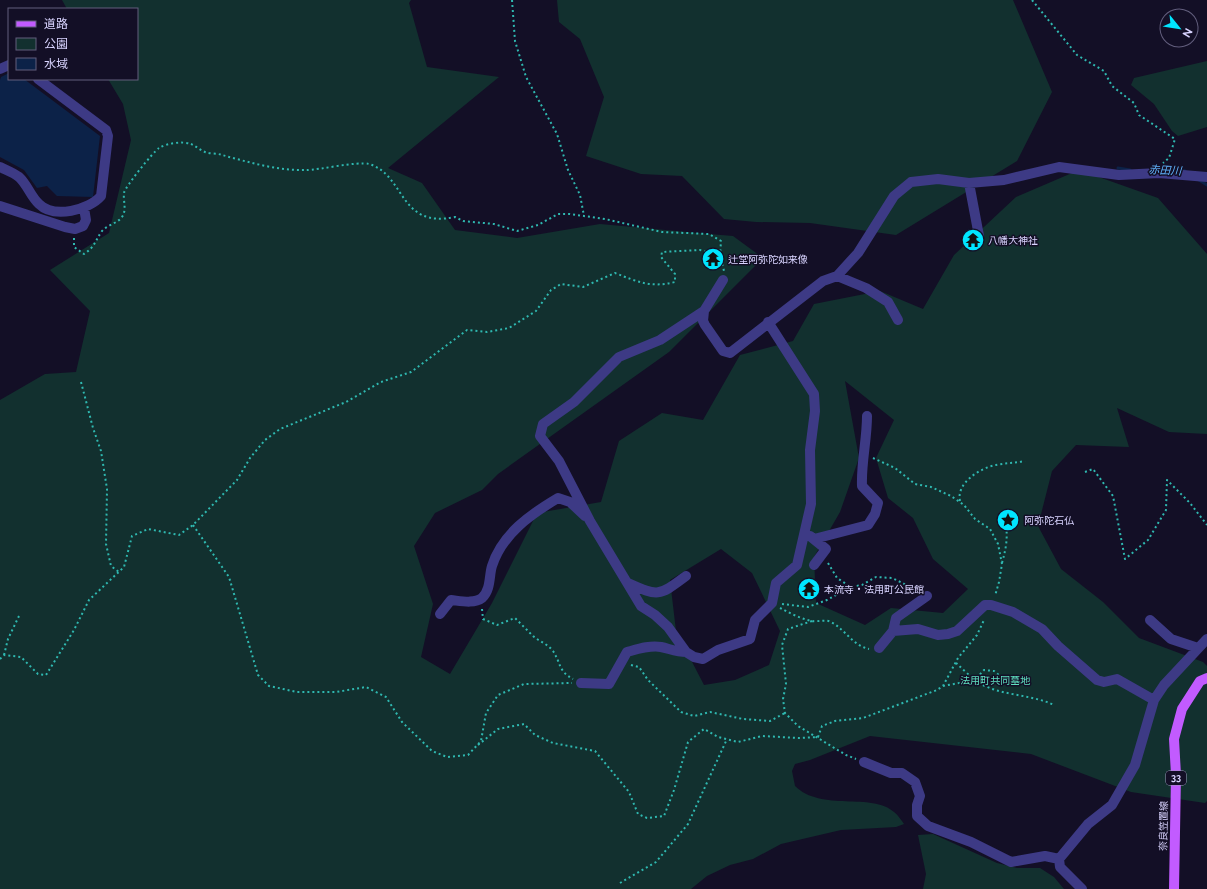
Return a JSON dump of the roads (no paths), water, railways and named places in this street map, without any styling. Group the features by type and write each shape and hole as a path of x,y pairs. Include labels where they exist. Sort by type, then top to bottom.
{"main road":[{"name":"奈良笠置線","path":"1174,889 1176,775 1174,739 1182,709 1200,681 1207,678"}],"street":[{"path":"0,167 19,177 40,206 53,211 68,212 84,208 95,203 101,196 108,136 106,130 39,80"},
{"path":"704,311 703,321 705,325 723,351 730,353 744,344 768,322 823,281 837,276 858,253 894,196 911,182 938,179 969,183 1021,177 1059,167 1119,175 1159,173 1205,177"},
{"path":"969,183 979,236"},
{"path":"0,206 75,229 83,226 86,220 84,208"},
{"path":"837,276 866,288 888,302 898,320"},
{"path":"723,280 704,311 660,340 619,356 574,402 543,424 540,436 559,460 590,521 641,606 655,615 668,627 686,652 694,657 703,659 718,650 750,639 755,620 772,603 776,583 797,565 811,504 810,450 815,411 814,394 768,322"},
{"path":"814,539 868,525 875,514 878,503 862,486 867,416"},
{"path":"440,614 452,600 469,602 480,599 484,595 489,583 492,565 504,543 518,525 534,512 558,498 570,502 590,521"},
{"path":"805,533 826,549 814,565"},
{"path":"628,583 649,593 665,592 686,576"},
{"path":"879,648 893,631 896,618 927,596"},
{"path":"893,631 918,629 938,635 948,634 957,631 985,605 992,605 1013,612 1042,628 1058,646 1097,680 1104,682 1117,679 1154,700"},
{"path":"1150,620 1171,639 1198,648"},
{"path":"1082,889 1060,867 1059,859 1088,824 1112,804 1135,765 1154,700 1164,685 1207,638"},
{"path":"581,683 609,684 627,652 632,650 644,647 660,647 677,652 686,652"},
{"path":"864,762 891,773 902,772 915,782 920,796 917,805 917,816 928,826 971,842 1011,862 1045,856 1059,859"}],"water":[{"path":"8,74 8,80 25,80 100,136 93,197 57,196 47,186 37,188 24,170 0,157 1,77"}],"waterway":[{"name":"赤田川","path":"1118,168 1130,170"},
{"name":"赤田川","path":"1159,168 1175,168 1185,171"},
{"name":"赤田川","path":"1199,180 1207,185"}],"place":[{"name":"八幡大神社","path":"973,240"},
{"name":"辻堂阿弥陀如来像","path":"713,259"},
{"name":"阿弥陀石仏","path":"1008,520"},
{"name":"本流寺・法用町公民館","path":"809,589"}],"park label":[{"name":"法用町共同墓地","path":"995,680"}]}
